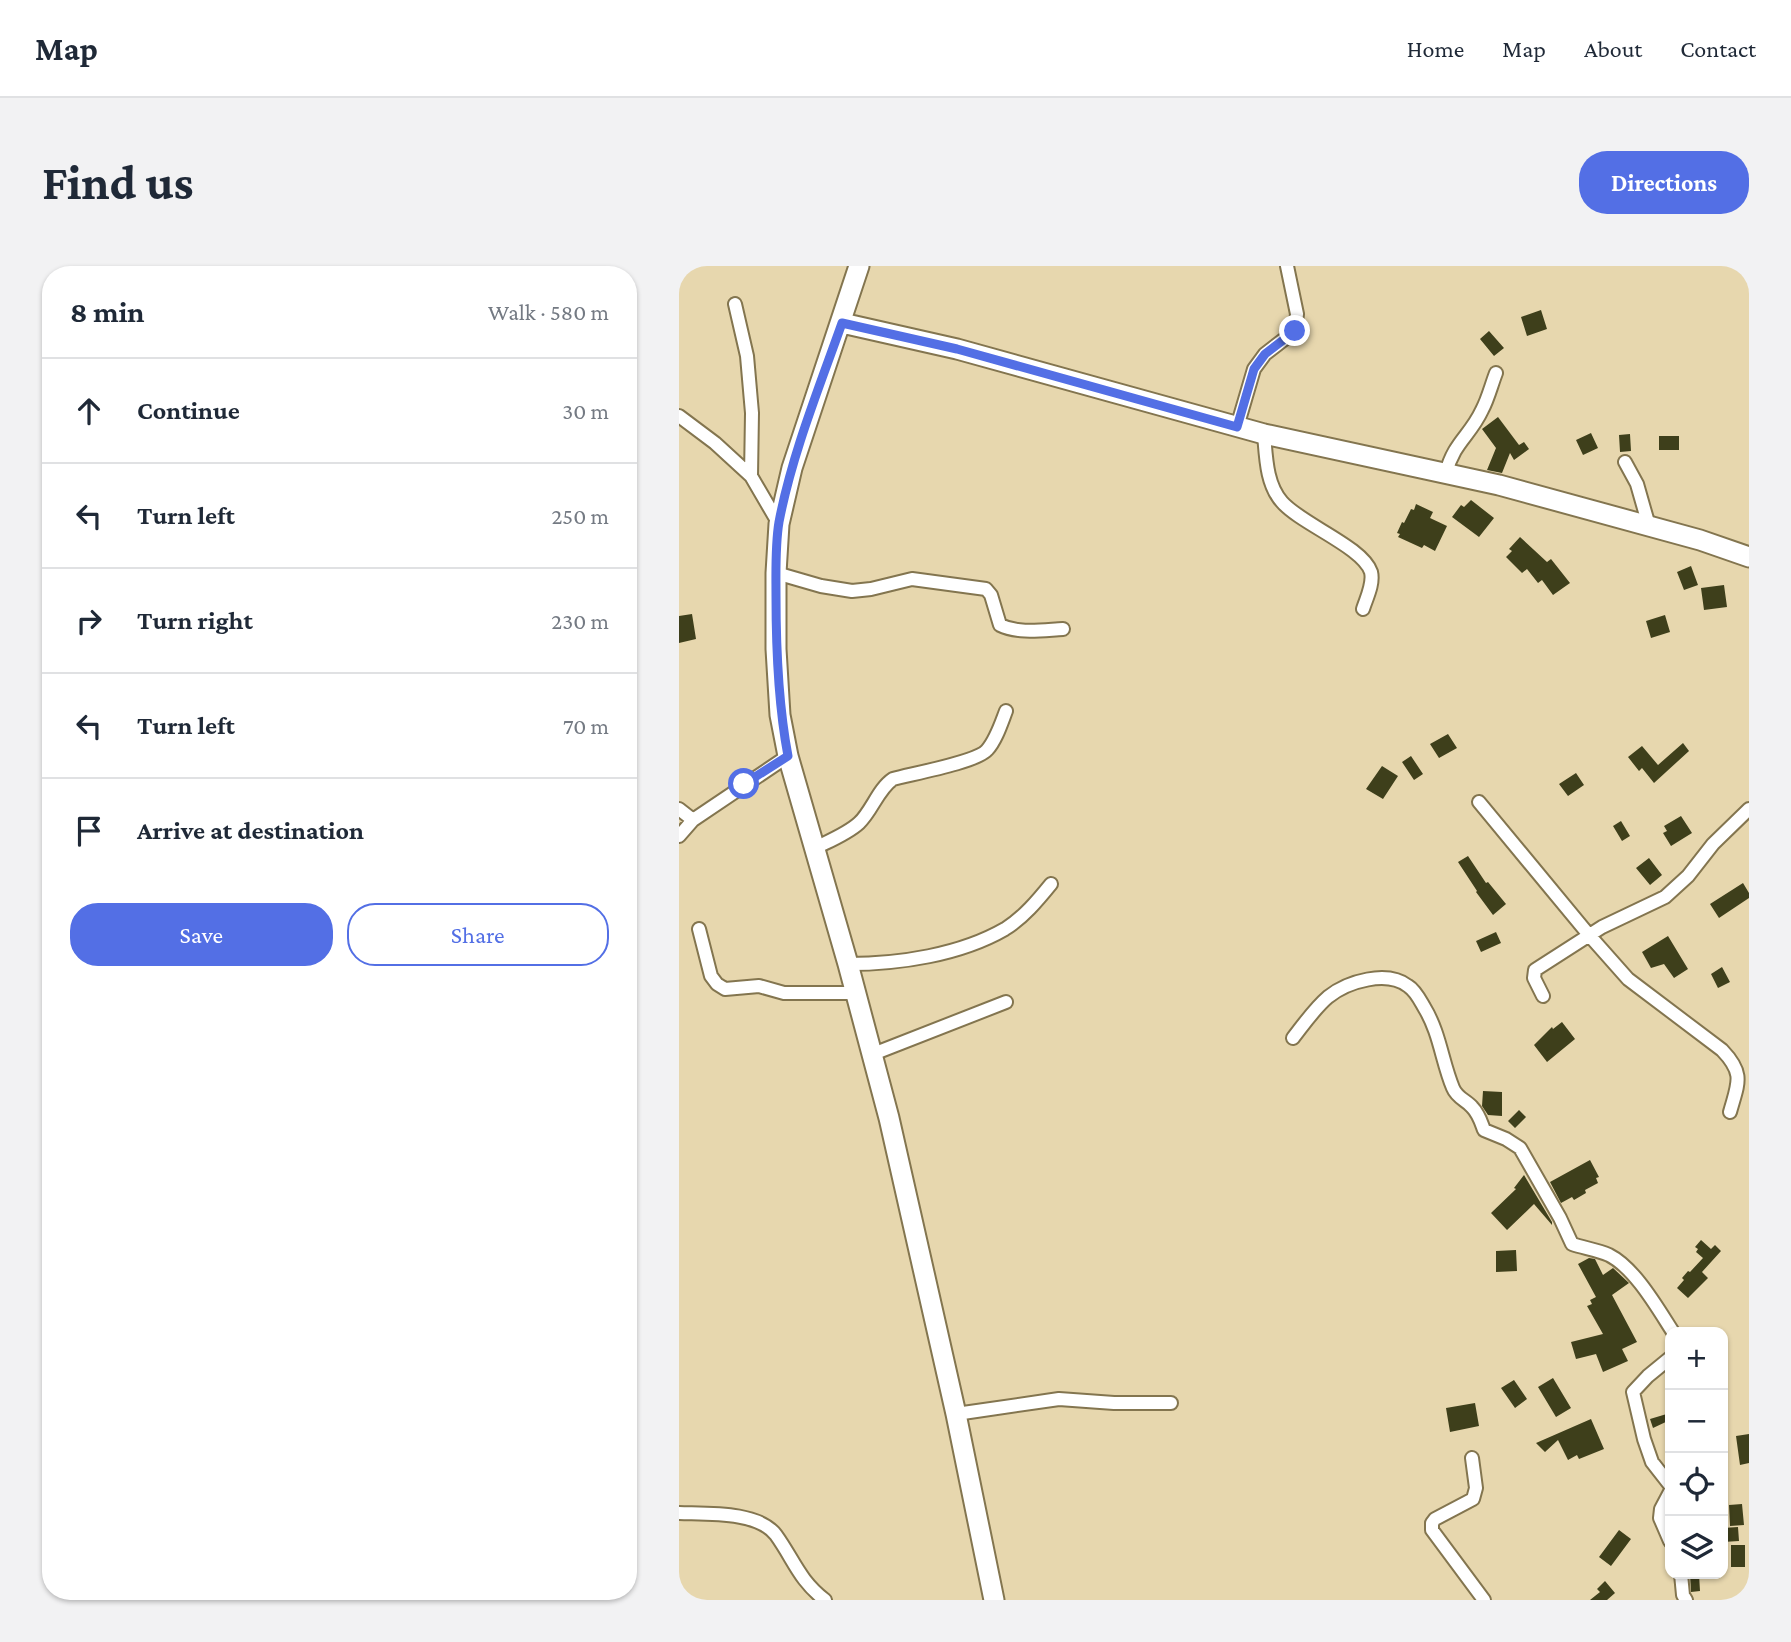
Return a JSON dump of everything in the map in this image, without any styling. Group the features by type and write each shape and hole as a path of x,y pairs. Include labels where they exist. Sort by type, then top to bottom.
{"main road":[{"path":"859,266 792,468 779,524 776,573 779,702 788,756 873,1054 909,1202 994,1600"},
{"path":"842,323 957,349 1264,434 1446,473 1700,540 1749,557"}],"street":[{"path":"1237,427 1254,369 1265,354 1295,331 1297,314 1287,266"},
{"path":"735,304 747,356 752,413 751,476"},
{"path":"1446,473 1456,446 1483,410 1496,373"},
{"path":"679,416 715,443 751,476 779,524"},
{"path":"1264,434 1266,459 1272,484 1280,501 1357,555 1371,572 1372,582 1363,609"},
{"path":"1625,462 1637,484 1649,526"},
{"path":"776,573 821,586 852,591 912,579 985,589 991,595 1000,625 1020,630 1063,629"},
{"path":"815,848 858,825 888,782 893,779 964,761 986,752 1006,711"},
{"path":"679,836 693,820 788,756"},
{"path":"1479,802 1628,979 1722,1050 1731,1060 1738,1075 1730,1112"},
{"path":"679,808 693,820"},
{"path":"1543,996 1534,978 1535,970 1602,927 1665,898 1688,876 1713,844 1749,809"},
{"path":"848,964 882,964 955,949 1005,929 1051,884"},
{"path":"699,929 711,976 717,984 726,989 759,986 784,993 856,993"},
{"path":"1293,1038 1329,996 1352,985 1374,979 1395,979 1411,987 1426,1009 1441,1044 1458,1097 1470,1104 1478,1114 1484,1130 1520,1148 1572,1244 1607,1254 1618,1261 1633,1276 1670,1327"},
{"path":"873,1054 1006,1002"},
{"path":"1665,1363 1633,1391 1652,1462 1665,1479"},
{"path":"956,1414 1059,1399 1171,1403"},
{"path":"1472,1458 1476,1488 1473,1499 1435,1519 1432,1530 1484,1600"},
{"path":"1665,1501 1660,1518 1665,1530"},
{"path":"679,1513 740,1517 771,1528 800,1576 825,1600"},
{"path":"1681,1579 1686,1600"}],"building":[{"path":"1541,310 1547,329 1527,336 1521,317"},
{"path":"1489,331 1504,348 1494,356 1480,339"},
{"path":"1498,417 1519,445 1524,442 1529,449 1514,460 1510,453 1502,473 1487,470 1496,448 1482,429"},
{"path":"1591,433 1598,448 1583,455 1576,440"},
{"path":"1630,434 1631,451 1620,452 1619,435"},
{"path":"1659,436 1679,436 1679,450 1659,450"},
{"path":"1471,500 1494,518 1479,537 1452,517 1461,505 1464,507"},
{"path":"1416,504 1433,512 1430,518 1447,526 1435,551 1398,537 1402,522 1404,523"},
{"path":"1520,537 1547,562 1551,559 1570,583 1553,595 1542,580 1538,583 1527,569 1522,573 1506,557 1512,551 1509,549"},
{"path":"1691,566 1698,585 1684,590 1677,572"},
{"path":"1724,585 1727,607 1704,610 1701,588"},
{"path":"692,614 696,639 679,643 679,616"},
{"path":"1665,615 1670,632 1651,638 1646,621"},
{"path":"1448,734 1457,748 1439,758 1430,744"},
{"path":"1683,743 1689,751 1654,783 1642,768 1639,771 1628,757 1642,746 1658,765"},
{"path":"1411,756 1423,774 1414,780 1402,762"},
{"path":"1382,766 1398,776 1383,799 1366,789"},
{"path":"1576,773 1584,785 1568,796 1559,784"},
{"path":"1681,816 1692,833 1671,846 1663,833 1667,831 1664,826"},
{"path":"1621,821 1630,836 1622,841 1613,826"},
{"path":"1468,856 1486,883 1488,882 1506,904 1493,915 1458,862"},
{"path":"1649,858 1662,875 1650,885 1636,868"},
{"path":"1743,883 1749,898 1719,918 1710,904"},
{"path":"1496,932 1501,943 1481,952 1476,941"},
{"path":"1668,936 1688,969 1674,978 1664,964 1651,968 1642,952"},
{"path":"1722,967 1730,982 1718,988 1711,974"},
{"path":"1562,1022 1575,1039 1547,1062 1534,1045 1552,1027 1553,1029"},
{"path":"1483,1091 1502,1092 1502,1116 1488,1115 1482,1106"},
{"path":"1519,1110 1526,1117 1515,1128 1508,1121"},
{"path":"1590,1160 1599,1177 1596,1178 1598,1183 1574,1200 1572,1197 1561,1203 1550,1182"},
{"path":"1524,1175 1552,1225 1534,1204 1507,1230 1491,1213 1516,1189 1514,1188"},
{"path":"1701,1240 1711,1249 1715,1245 1721,1251 1702,1272 1708,1278 1688,1298 1677,1288 1688,1271 1703,1258 1696,1252 1698,1249 1695,1247"},
{"path":"1516,1250 1517,1271 1496,1272 1496,1251"},
{"path":"1589,1258 1595,1259 1603,1275 1613,1268 1629,1283 1612,1295 1637,1342 1622,1349 1628,1361 1603,1372 1596,1354 1576,1359 1571,1342 1603,1334 1587,1306 1592,1304 1590,1300 1596,1297 1578,1264"},
{"path":"1553,1378 1571,1408 1556,1417 1538,1387"},
{"path":"1514,1380 1527,1399 1515,1408 1501,1388"},
{"path":"1475,1403 1479,1426 1450,1432 1446,1408"},
{"path":"1665,1414 1665,1422 1653,1428 1650,1419"},
{"path":"1591,1419 1604,1449 1579,1459 1577,1455 1568,1460 1558,1440 1545,1452 1536,1443"},
{"path":"1749,1434 1749,1463 1740,1465 1736,1436"},
{"path":"1742,1504 1744,1525 1730,1526 1729,1505"},
{"path":"1738,1527 1739,1541 1728,1542 1728,1528"},
{"path":"1619,1530 1631,1539 1611,1566 1599,1557"},
{"path":"1731,1545 1745,1545 1745,1567 1731,1567"},
{"path":"1690,1579 1699,1579 1700,1591 1691,1592"},
{"path":"1605,1581 1615,1593 1607,1600 1590,1600 1600,1592 1597,1589"}],"route":[{"path":"744,784 788,756 780,715 776,649 779,524 792,468 842,323 957,349 1237,427 1254,369 1265,354 1295,331"}]}
